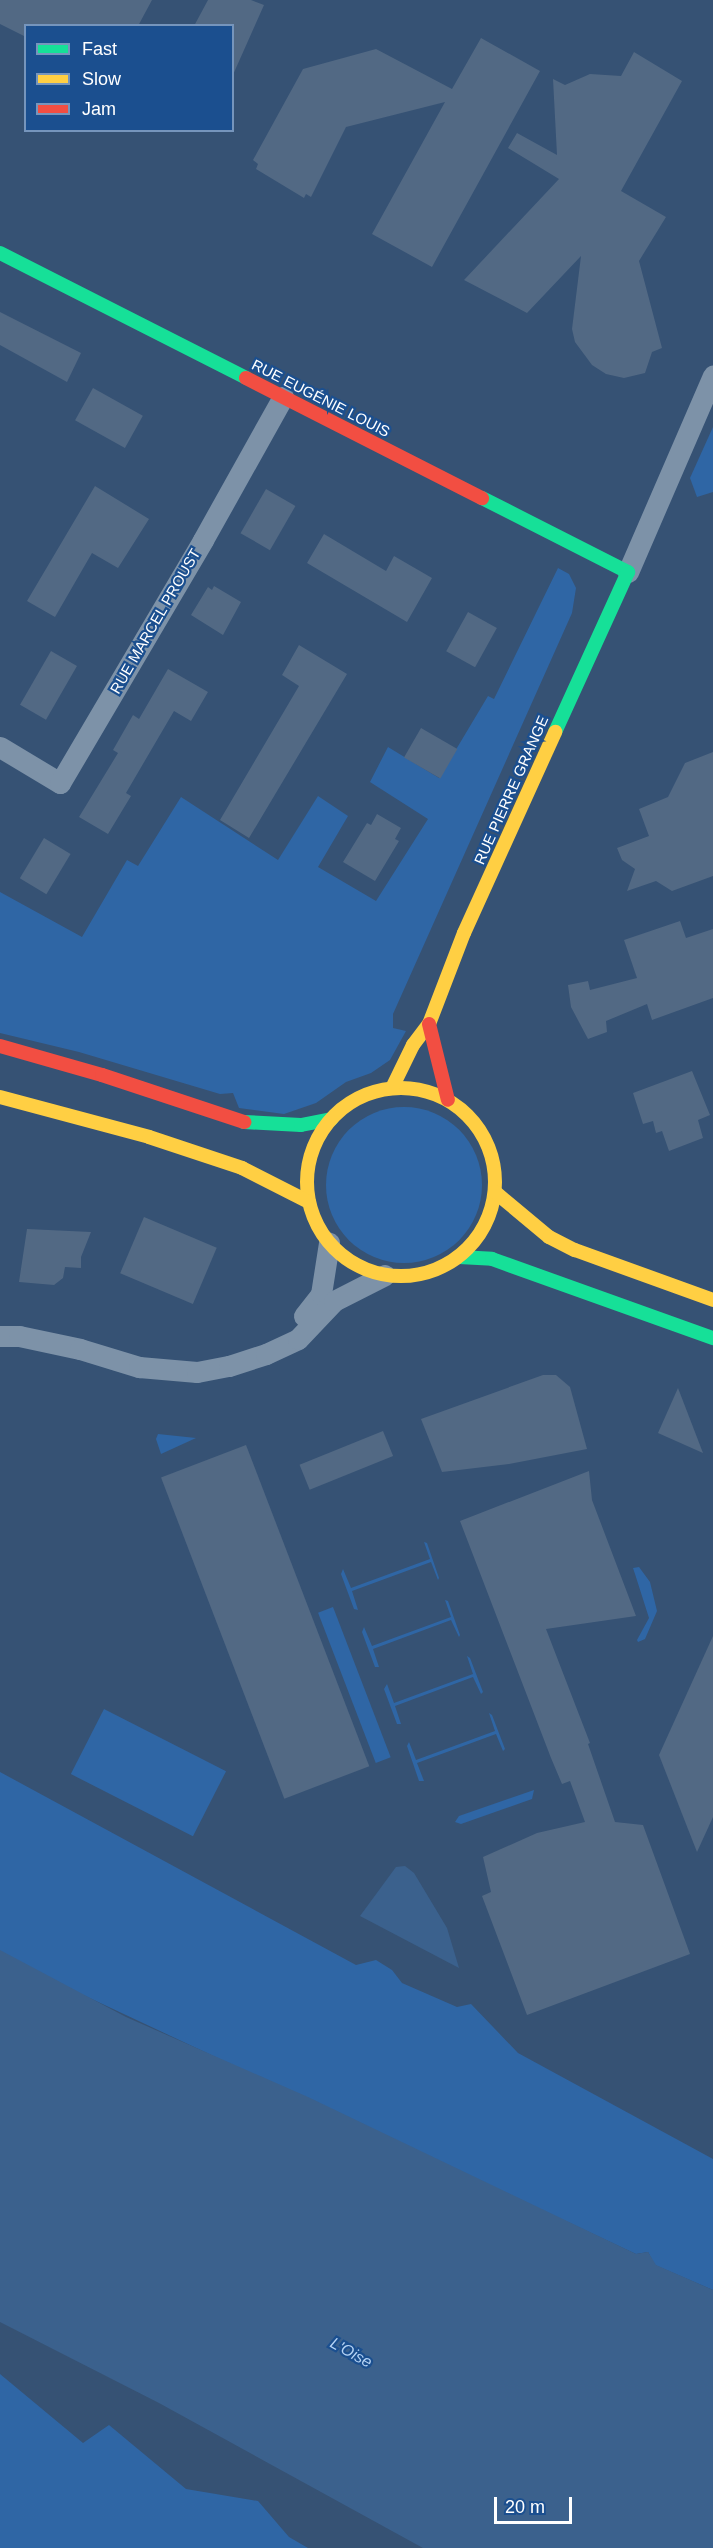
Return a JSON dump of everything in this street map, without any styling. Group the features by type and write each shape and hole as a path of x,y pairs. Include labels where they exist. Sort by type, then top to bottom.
{"main road":[{"name":"RUE EUGÉNIE LOUIS","path":"0,253 628,572"},
{"name":"RUE PIERRE GRANGE","path":"392,1088 413,1045 429,1024 464,933 628,572"},
{"path":"429,1024 448,1100"},
{"path":"0,1046 102,1075 247,1123 301,1125 331,1119"},
{"path":"392,1088 421,1089 448,1100 469,1116 485,1139 494,1164 495,1192 489,1217 477,1239 459,1257 436,1270 411,1276 385,1275 354,1264 329,1243 316,1224 309,1202 307,1172 315,1144 331,1119 348,1103 369,1093 392,1088"},
{"path":"0,1097 149,1137 242,1168 309,1202"},
{"path":"495,1192 549,1237 566,1246 713,1300"},
{"path":"459,1257 492,1259 713,1338"}],"street":[{"path":"628,572 713,376"},
{"name":"RUE MARCEL PROUST","path":"0,747 60,783 203,540 283,397"},
{"path":"283,1346 321,1294 329,1243"},
{"path":"0,1336 20,1336 80,1349 139,1367 197,1372 229,1366 298,1339 334,1301 385,1275"}],"shaded area":[{"path":"713,427 713,492 697,497 690,478"},
{"path":"558,568 569,574 576,588 572,613 393,1014 393,1028 406,1031 390,1060 371,1073 346,1082 316,1103 284,1114 239,1108 233,1093 220,1094 79,1052 0,1033 0,892 82,937 127,860 138,866 181,797 278,860 318,796 348,816 318,867 376,901 428,819 370,782 388,747 439,778 488,696 494,699"},
{"path":"404,1107 419,1108 434,1113 448,1120 459,1130 469,1141 476,1155 481,1170 481,1200 476,1215 469,1229 459,1240 448,1250 434,1257 419,1262 404,1263 389,1262 374,1257 360,1250 349,1240 339,1229 332,1215 327,1200 326,1185 327,1170 332,1155 339,1141 349,1130 360,1120 374,1113 389,1108"},
{"path":"158,1434 196,1438 161,1454 156,1439"},
{"path":"424,1542 427,1543 438,1580 431,1562 352,1591 358,1610 354,1609 341,1574 343,1569 351,1588 430,1559"},
{"path":"639,1567 650,1582 657,1611 645,1639 638,1642 649,1618 633,1568"},
{"path":"445,1600 448,1601 459,1637 451,1620 373,1649 379,1667 375,1667 362,1632 364,1627 372,1646 451,1617"},
{"path":"333,1607 391,1757 376,1763 318,1613"},
{"path":"467,1656 470,1658 483,1692 481,1694 473,1677 395,1706 401,1724 397,1724 384,1689 387,1684 394,1703 473,1674"},
{"path":"104,1709 226,1771 193,1836 71,1774"},
{"path":"489,1713 492,1715 505,1749 503,1751 496,1734 417,1763 424,1781 419,1781 407,1746 409,1742 416,1760 495,1731"},
{"path":"0,1772 356,1965 376,1960 392,1970 402,1983 457,2007 471,2004 518,2053 713,2159 713,2290 655,2265 648,2252 636,2254 0,1956"},
{"path":"534,1790 532,1799 461,1824 455,1822 459,1816"},
{"path":"0,2374 83,2443 109,2425 186,2489 258,2501 289,2537 308,2548 0,2548"}],"water":[{"path":"405,1866 414,1873 447,1928 459,1968 360,1916 396,1867"},
{"name":"L'Oise","path":"0,1950 126,2017 308,2097 636,2254 648,2252 656,2265 713,2290 713,2548 423,2548 159,2403 0,2322"}],"building":[{"path":"0,0 152,0 139,24 24,24 24,36 0,24"},
{"path":"208,0 251,0 264,5 234,72 234,24 195,24"},
{"path":"481,38 540,71 432,267 372,234 445,102 346,127 311,197 306,194 304,198 256,169 258,164 253,160 303,69 376,49 452,89"},
{"path":"634,52 682,81 621,191 666,217 639,261 662,348 652,352 645,373 624,378 606,374 592,365 575,342 572,329 581,256 527,313 464,280 559,179 508,148 517,133 557,155 553,79 565,85 590,74 621,76"},
{"path":"0,312 81,353 67,382 0,345"},
{"path":"93,388 143,416 125,448 75,420"},
{"path":"95,486 149,519 118,568 92,553 55,617 27,601"},
{"path":"266,489 295,506 270,550 240,533"},
{"path":"324,534 386,571 394,556 432,578 407,622 307,563"},
{"path":"214,586 241,602 223,635 191,615 208,587 212,590"},
{"path":"468,612 497,628 475,667 446,651"},
{"path":"299,645 347,674 249,838 220,820 299,686 282,675"},
{"path":"51,651 77,666 46,720 20,705"},
{"path":"168,669 208,692 191,721 174,711 126,793 131,796 108,834 79,817 118,753 113,750 133,715 139,719"},
{"path":"421,728 457,749 440,778 404,757"},
{"path":"713,752 713,876 672,891 656,881 627,891 635,869 622,860 617,848 649,836 639,809 668,797 685,763"},
{"path":"377,814 401,828 395,839 399,841 375,881 343,862 367,823 371,825"},
{"path":"44,838 71,854 46,894 20,878"},
{"path":"680,921 686,938 713,929 713,998 652,1020 647,1004 606,1021 607,1032 588,1039 571,1007 568,985 588,981 590,990 637,978 624,940"},
{"path":"692,1071 710,1115 698,1120 703,1138 669,1151 662,1131 656,1133 653,1121 643,1124 633,1093"},
{"path":"144,1217 217,1248 193,1304 120,1273"},
{"path":"27,1229 91,1232 81,1257 81,1268 65,1267 63,1278 54,1285 19,1282"},
{"path":"543,1375 556,1375 570,1387 587,1449 509,1464 442,1472 421,1419"},
{"path":"678,1388 703,1453 658,1433"},
{"path":"383,1431 393,1456 310,1490 300,1465"},
{"path":"246,1445 369,1766 284,1799 161,1478"},
{"path":"589,1471 592,1500 636,1616 546,1629 590,1743 588,1744 615,1822 643,1825 690,1954 527,2015 482,1896 491,1892 483,1857 537,1833 585,1822 570,1781 562,1784 551,1758 460,1521"},
{"path":"713,1636 713,1817 697,1852 659,1755"}],"traffic: fast":[{"path":"0,253 246,378"},
{"path":"482,498 628,572 555,732"},
{"path":"244,1122 301,1125 331,1119"},
{"path":"459,1257 492,1259 713,1338"}],"traffic: slow":[{"path":"392,1088 413,1045 429,1024 464,933 555,732"},
{"path":"392,1088 410,1088 437,1095 468,1115 488,1146 495,1182 488,1218 468,1249 437,1269 410,1276 392,1276 357,1265 341,1255 328,1242 311,1209 307,1191 307,1173 318,1138 328,1122 341,1109 374,1092 392,1088"},
{"path":"0,1097 149,1137 242,1168 309,1202"},
{"path":"495,1192 549,1237 575,1250 713,1300"}],"traffic: jam":[{"path":"246,378 482,498"},
{"path":"429,1024 448,1100"},
{"path":"0,1046 102,1075 244,1122"}]}
